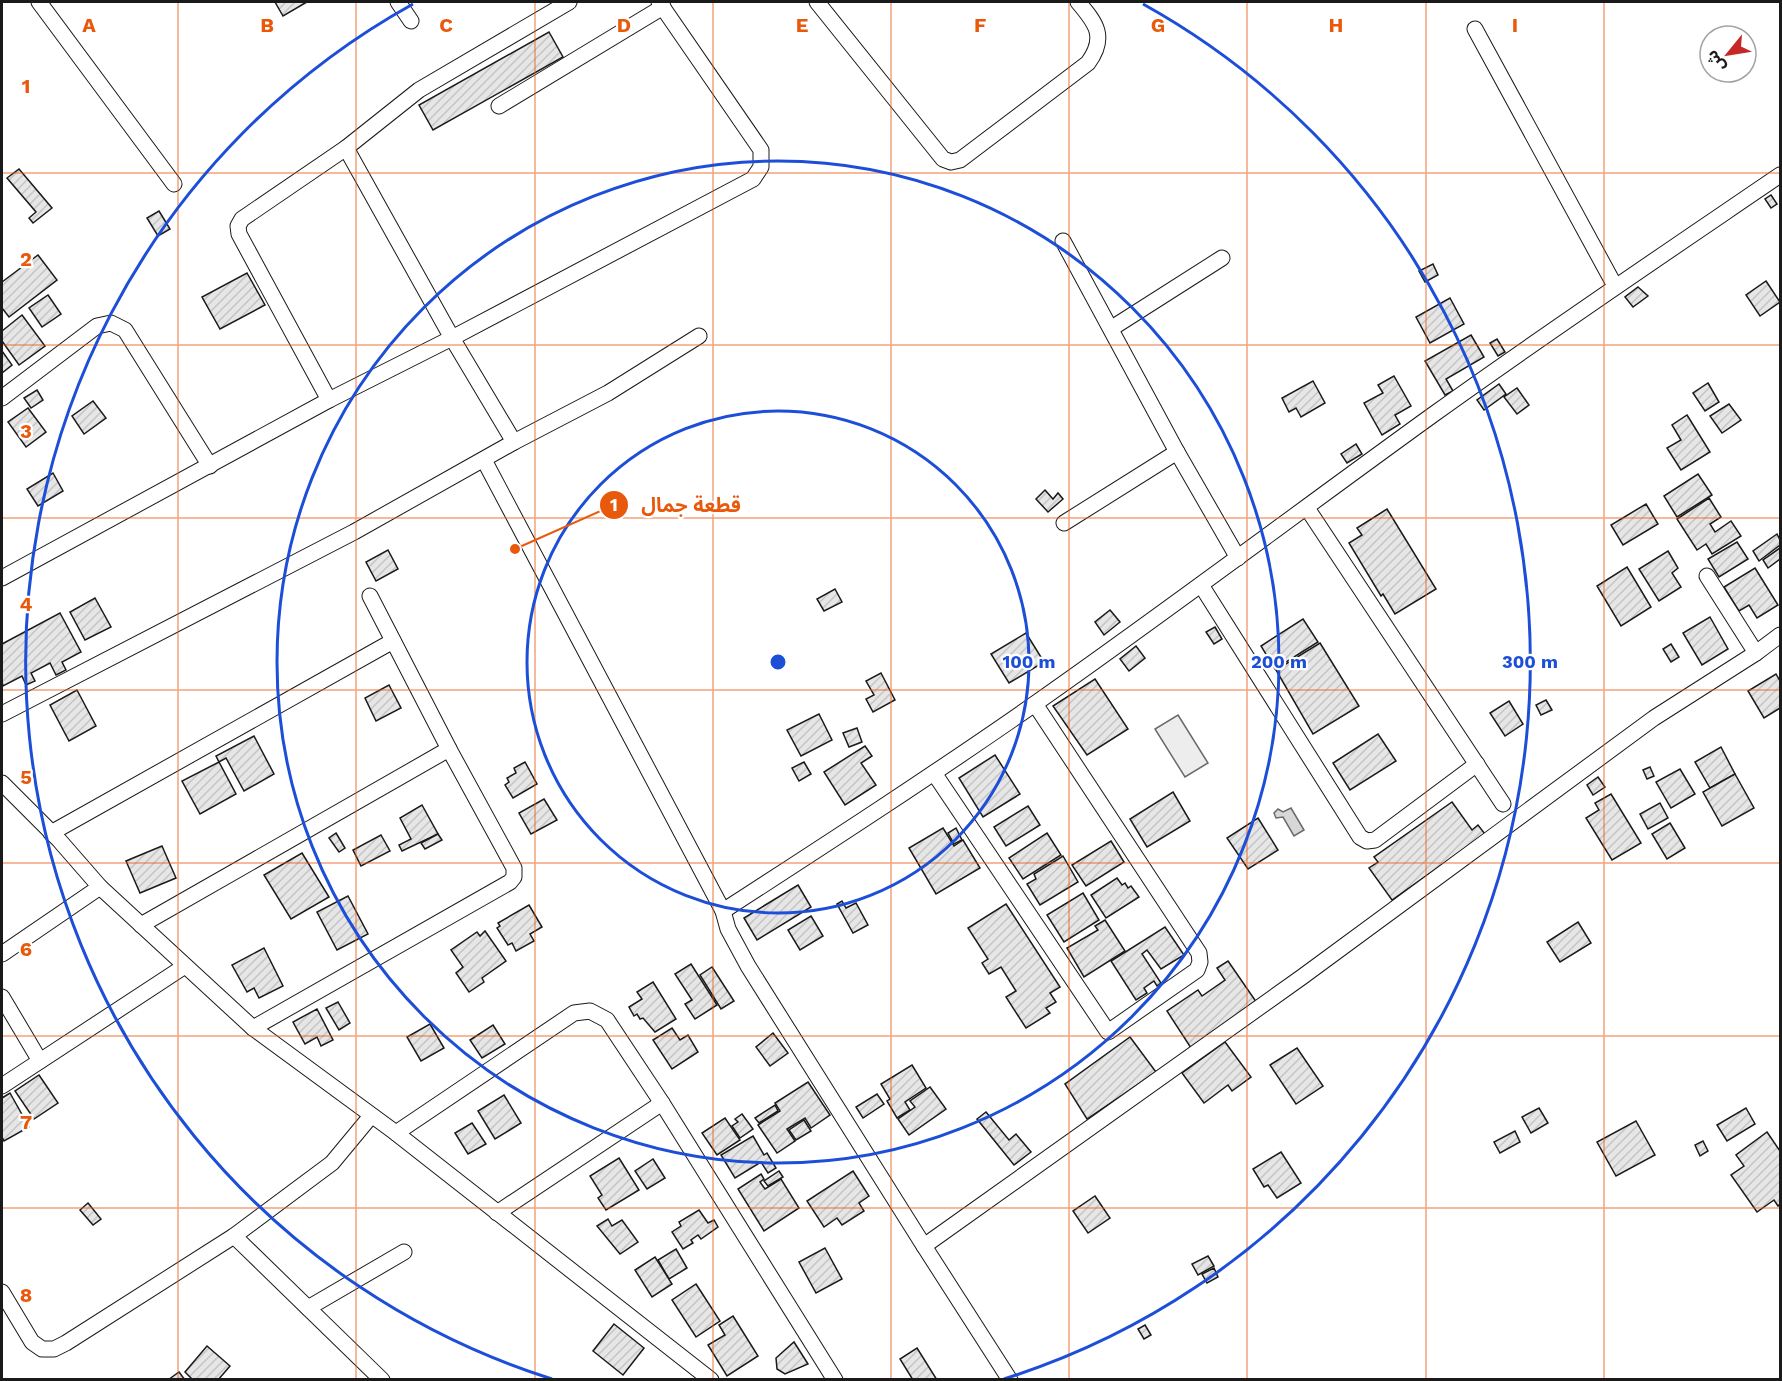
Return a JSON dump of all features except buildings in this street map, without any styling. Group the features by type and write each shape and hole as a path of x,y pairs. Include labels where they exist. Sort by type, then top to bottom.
{"street":[{"path":"39,2 174,184"},
{"path":"398,2 411,21"},
{"path":"329,400 238,234 238,226 242,219 346,148 419,90 569,2"},
{"path":"818,2 944,159 951,162 960,160 1089,63 1097,51 1098,31 1091,17 1078,2"},
{"path":"2,578 329,400 452,338 753,179 761,166 761,150 661,4 499,106"},
{"path":"1475,29 1615,286"},
{"path":"346,148 452,338 514,442"},
{"path":"723,911 1035,704 1435,413 1615,286 1780,175"},
{"path":"1063,241 1177,452 1238,558"},
{"path":"1112,328 1222,258"},
{"path":"2,398 98,326 111,323 125,330 210,466"},
{"path":"2,714 354,532 514,442 608,393 699,336"},
{"path":"1064,523 1177,452"},
{"path":"484,460 723,911 728,929 748,966 1010,1380"},
{"path":"1307,508 1503,804"},
{"path":"1707,576 1756,653"},
{"path":"1201,585 1360,837 1367,842 1375,840 1477,764"},
{"path":"253,1028 510,882 514,877 514,868 370,596"},
{"path":"924,1246 1302,977 1654,718 1756,653 1780,635"},
{"path":"51,833 393,641"},
{"path":"933,773 1108,1032 1197,970 1200,963 1199,953 1035,704"},
{"path":"141,925 449,749"},
{"path":"2,783 100,887 253,1028 396,1133 711,1380"},
{"path":"2,954 100,887"},
{"path":"2,1086 185,966"},
{"path":"2,997 40,1061"},
{"path":"396,1133 574,1013 590,1011 607,1020 662,1103 835,1380"},
{"path":"497,1213 662,1103"},
{"path":"2,1292 32,1342 42,1349 54,1349 234,1236 332,1163 371,1116"},
{"path":"234,1236 382,1380"},
{"path":"308,1308 404,1252"}],"shaded area":[{"path":"1178,715 1208,763 1185,777 1155,729"},
{"path":"1291,808 1304,830 1294,836 1283,817 1276,818 1274,813 1278,809 1283,812"}],"place":[{"name":"قطعة جمال","path":"515,549"}]}
